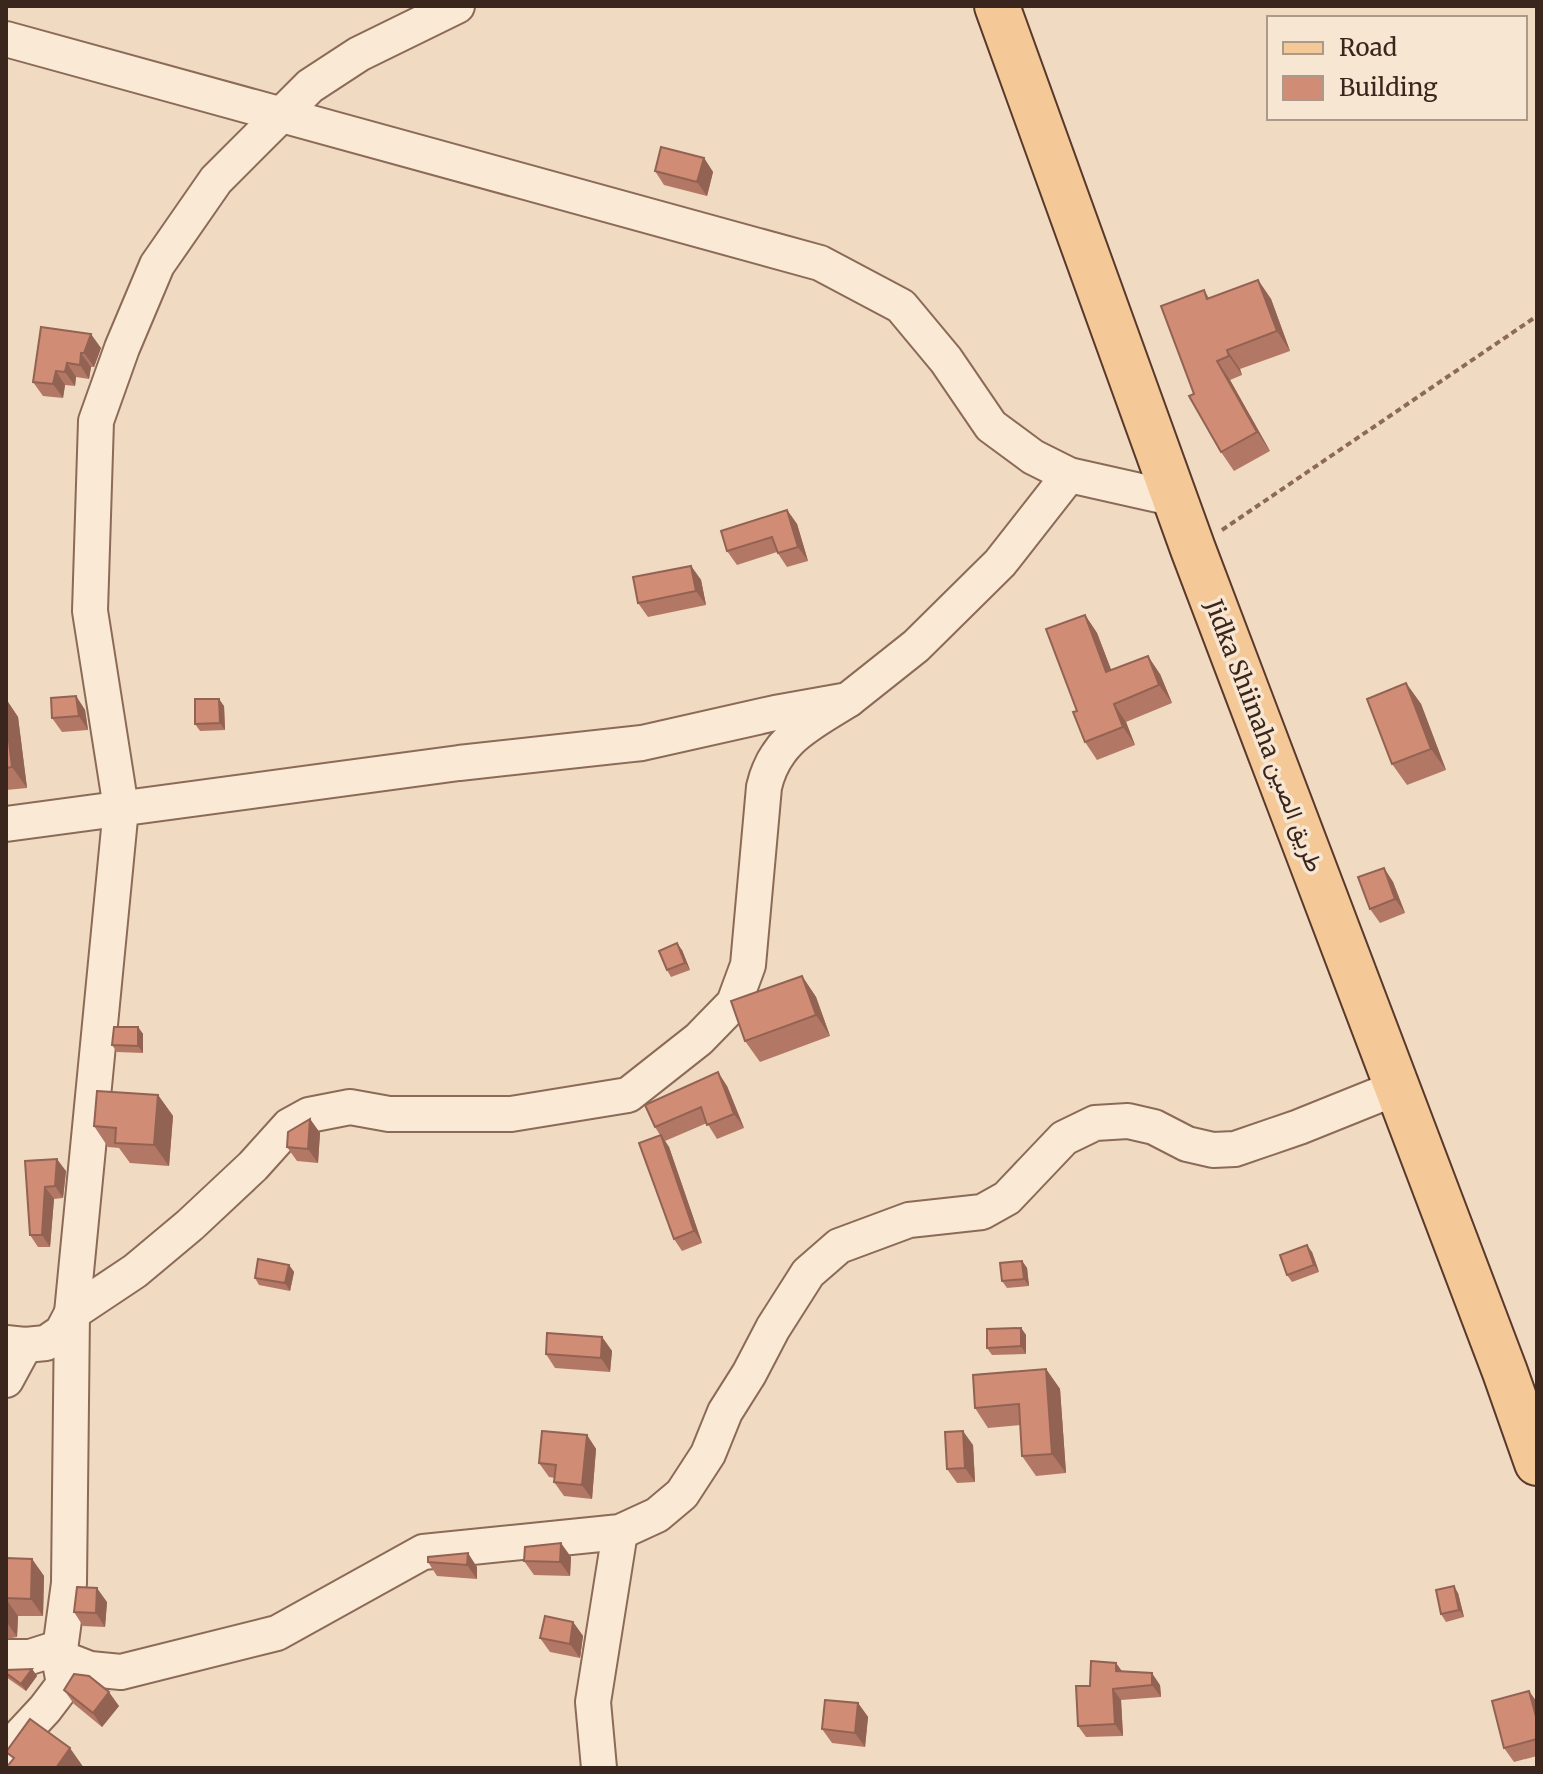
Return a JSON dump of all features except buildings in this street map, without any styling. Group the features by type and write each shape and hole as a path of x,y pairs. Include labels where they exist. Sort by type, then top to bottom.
{"main road":[{"name":"Jidka Shiinaha طريق الصين","path":"997,6 1193,549 1537,1463"}],"street":[{"path":"6,1751 64,1684 59,1657 69,1583 72,1313 121,808 90,611 96,421 157,265 216,180 310,86 359,54 457,6"},
{"path":"6,39 820,263 901,306 946,360 991,426 1033,457 1069,475 1176,499"},
{"path":"6,1380 16,1344 46,1343 62,1332 72,1313 135,1271 168,1244 253,1166 289,1126 309,1115 350,1107 389,1114 511,1114 628,1095 699,1039 734,1003 748,965 764,787 768,767 780,748 916,646 1000,563 1069,475"},
{"path":"6,824 459,763 642,743 848,700"},
{"path":"6,1657 30,1657 52,1650 59,1657 90,1669 121,1672 277,1633 423,1552 620,1532 657,1515 682,1494 708,1454 725,1412 773,1328 808,1273 839,1246 909,1220 982,1212 1007,1198 1064,1138 1095,1123 1128,1121 1154,1127 1187,1144 1213,1150 1235,1149 1396,1088"},
{"path":"599,1768 593,1702 620,1532"}],"path":[{"path":"1193,549 1537,316"}]}
